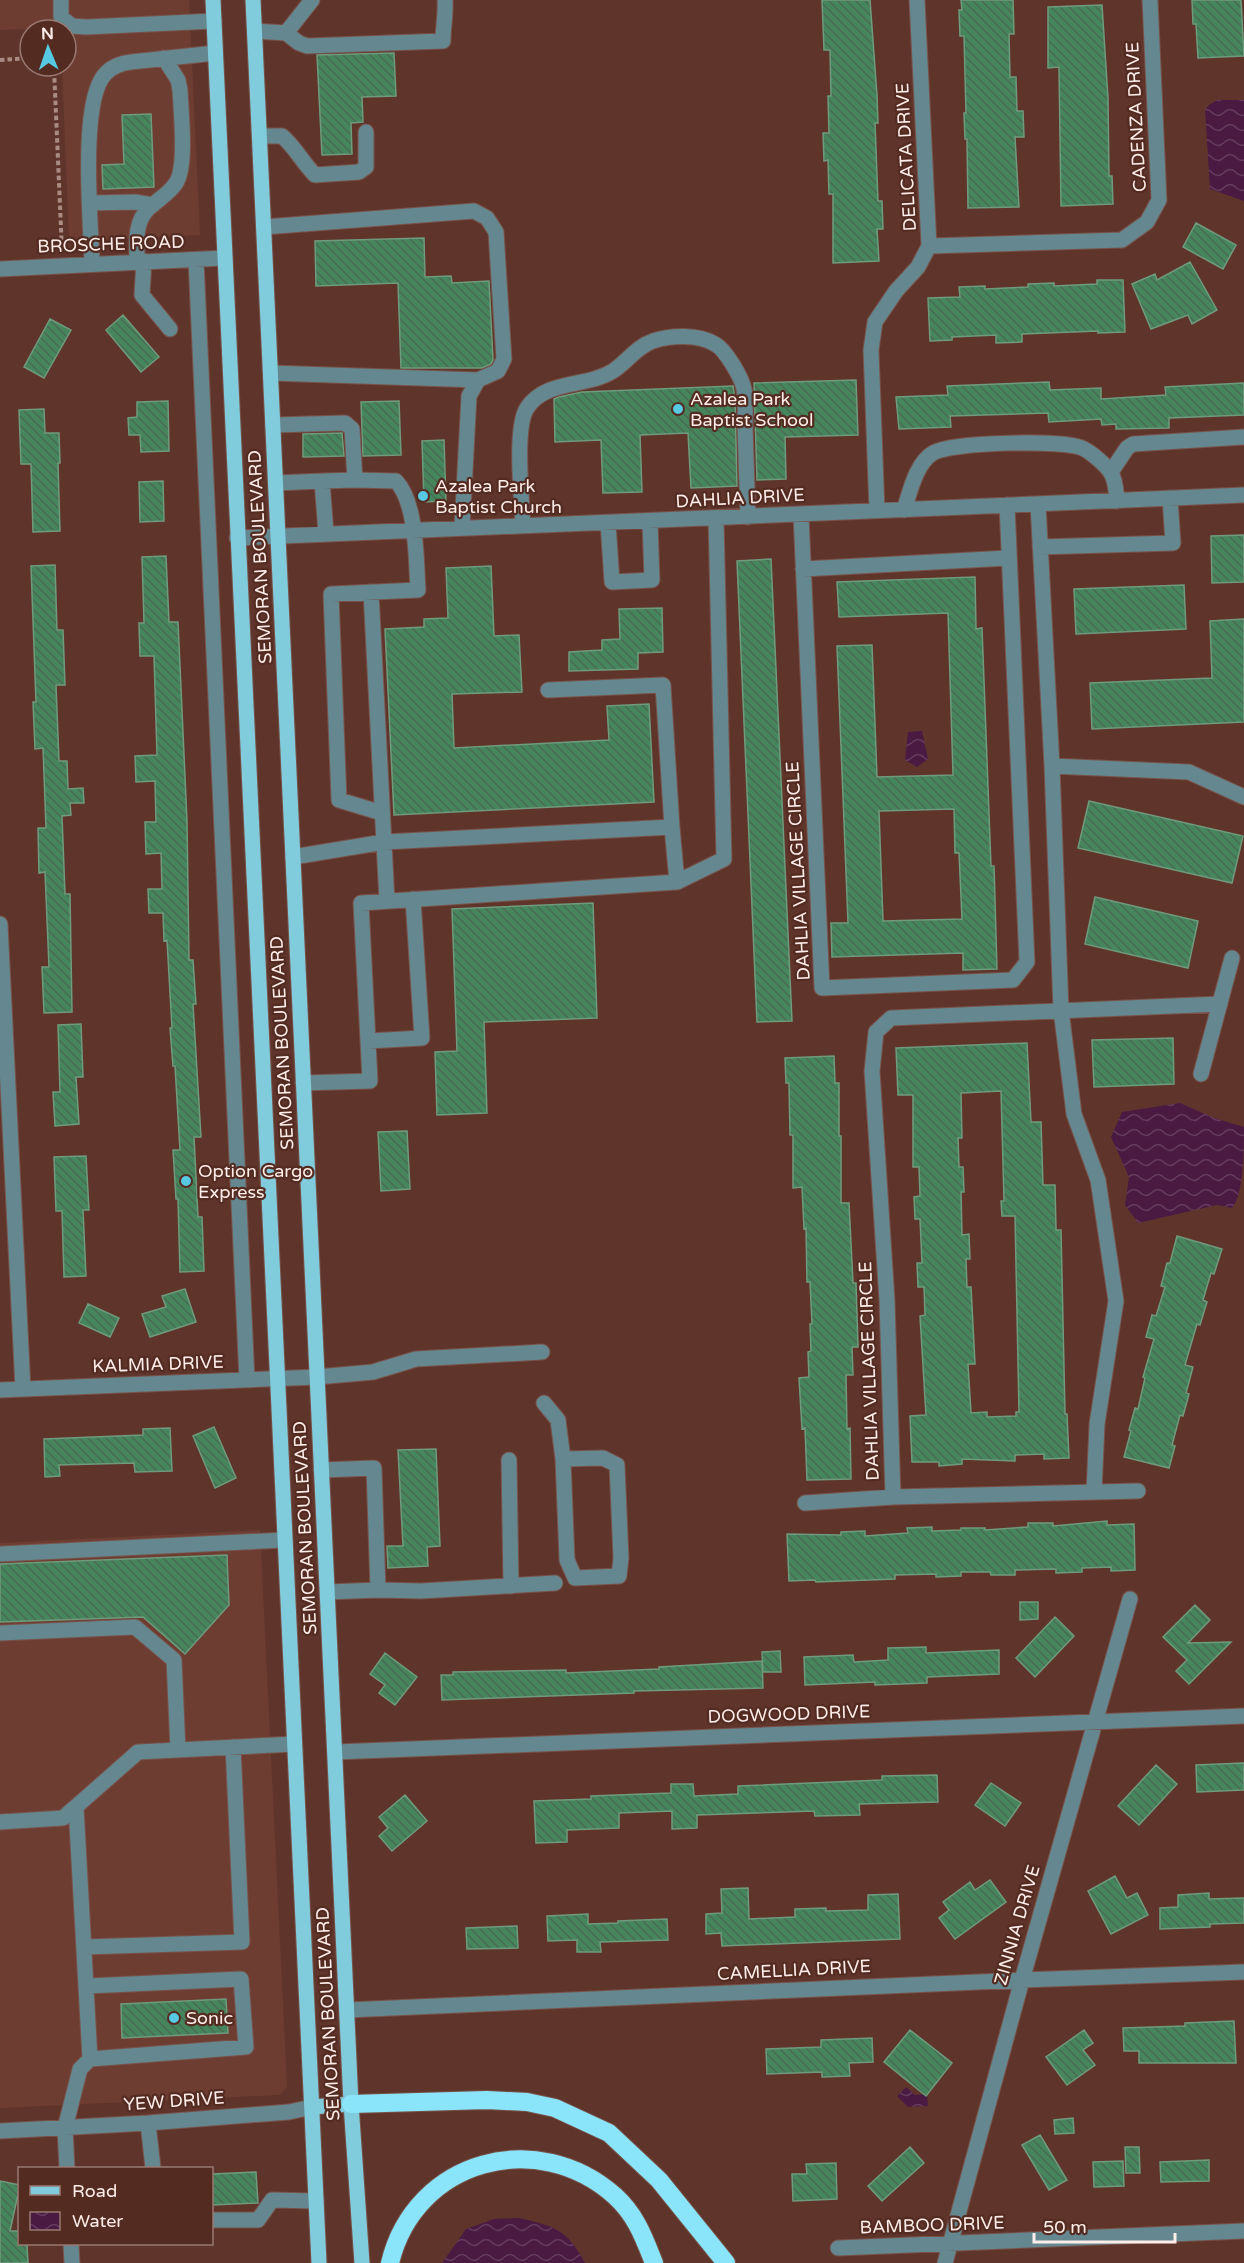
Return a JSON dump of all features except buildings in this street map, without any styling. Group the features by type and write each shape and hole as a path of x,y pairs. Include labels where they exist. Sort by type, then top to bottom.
{"highway":[{"path":"351,2104 488,2100 527,2102 555,2108 609,2133 659,2180 726,2263"},
{"path":"390,2263 393,2251 414,2211 438,2186 471,2167 509,2159 544,2160 583,2173 616,2197 640,2226 654,2263"}],"main road":[{"name":"SEMORAN BOULEVARD","path":"213,0 319,2263"},
{"name":"SEMORAN BOULEVARD","path":"253,0 351,2104 362,2263"},
{"name":"YEW DRIVE","path":"312,2107 351,2104"}],"street":[{"path":"61,0 61,16 72,26 214,21"},
{"path":"286,33 312,0"},
{"path":"255,31 286,33 307,46 443,41 447,16 445,0"},
{"name":"DELICATA DRIVE","path":"877,511 871,350 875,322 896,291 918,267 929,246 917,0"},
{"name":"CADENZA DRIVE","path":"929,246 1122,240 1147,222 1159,200 1150,0"},
{"path":"92,263 89,124 96,91 105,73 120,64 215,53"},
{"path":"164,58 178,80 180,90 182,165 176,183 153,204 140,221 137,230 142,295 170,329"},
{"path":"260,136 282,136 294,146 303,163 315,175 359,172 366,166 366,132"},
{"path":"91,203 153,204"},
{"path":"264,226 474,211 487,218 496,232 504,359 498,371 478,380 271,373"},
{"name":"BROSCHE ROAD","path":"0,269 62,264 224,258"},
{"path":"196,260 247,1380"},
{"path":"523,526 520,434 526,409 542,393 562,385 587,381 613,371 635,351 653,342 673,337 695,337 716,344 735,369 744,389 748,517"},
{"path":"462,528 469,396 478,380"},
{"path":"273,425 345,423 352,429 355,480"},
{"path":"1111,472 1127,448 1133,444 1244,438"},
{"path":"904,510 911,488 924,462 931,454 944,448 1068,443 1084,449 1111,472 1117,501"},
{"path":"322,481 326,533"},
{"path":"276,483 396,481 403,488 414,530 418,590 331,594 339,800 382,813"},
{"name":"DAHLIA DRIVE","path":"237,537 716,519 1244,495"},
{"path":"1040,547 1173,543 1170,498"},
{"path":"1038,504 1052,766 1060,1010 1074,1114 1098,1180 1116,1301 1097,1424 1094,1492"},
{"name":"DAHLIA VILLAGE CIRCLE","path":"801,515 822,988 1013,980 1027,962 1007,505"},
{"path":"303,1083 369,1081 361,903 677,882 724,859 716,519"},
{"path":"608,523 612,582 652,580 650,521"},
{"path":"803,569 1008,558"},
{"path":"371,592 387,901"},
{"path":"548,690 663,684 677,882"},
{"path":"1052,766 1189,772 1244,797"},
{"path":"293,857 384,842 672,827"},
{"path":"368,1041 422,1038 413,899"},
{"path":"0,924 22,1389"},
{"path":"1201,1074 1232,958"},
{"name":"DAHLIA VILLAGE CIRCLE","path":"1138,1491 892,1497 887,1300 872,1071 876,1032 891,1018 1220,1004"},
{"name":"KALMIA DRIVE","path":"0,1390 317,1377 372,1371 416,1359 542,1352"},
{"path":"544,1403 558,1420 563,1459 567,1560 575,1578 619,1576 621,1558 617,1465 603,1458 563,1459"},
{"path":"509,1460 511,1586"},
{"path":"321,1470 374,1468 378,1590"},
{"path":"805,1503 892,1497"},
{"path":"0,1554 285,1540"},
{"path":"328,1592 421,1591 555,1583"},
{"name":"ZINNIA DRIVE","path":"945,2263 1130,1599"},
{"path":"0,1633 135,1626 174,1660 178,1750"},
{"name":"DOGWOOD DRIVE","path":"336,1752 1244,1716"},
{"path":"0,1822 63,1818 138,1752 294,1744"},
{"path":"84,1947 242,1942 233,1747"},
{"path":"76,1807 90,2059"},
{"name":"CAMELLIA DRIVE","path":"347,2010 1244,1972"},
{"path":"67,2167 65,2128 80,2069 90,2059 246,2048 241,1979 87,1986"},
{"name":"YEW DRIVE","path":"0,2131 148,2123 289,2112 312,2107"},
{"path":"148,2123 153,2167"},
{"path":"213,2220 258,2220 272,2200 316,2201"},
{"name":"BAMBOO DRIVE","path":"838,2248 1244,2231"},
{"path":"71,2245 72,2263"}],"path":[{"path":"0,60 18,59"},
{"path":"54,78 62,264"}],"shaded area":[{"path":"0,0 189,0 200,235 69,241 62,78 78,78 78,18 18,18 18,29 0,30"},
{"path":"260,1530 287,2087 279,2095 0,2108 0,1543"}],"water":[{"path":"1217,100 1244,100 1244,201 1210,189 1205,110"},
{"path":"922,731 928,759 917,767 905,760 908,732"},
{"path":"1180,1103 1214,1118 1244,1127 1242,1170 1236,1202 1232,1208 1217,1205 1138,1223 1125,1205 1129,1177 1111,1137 1122,1112"},
{"path":"906,2087 915,2095 927,2094 928,2106 908,2107 897,2096"},
{"path":"519,2218 558,2231 572,2243 585,2263 442,2263 466,2229 494,2219"}],"place":[{"name":"Azalea Park Baptist School","path":"678,409"},
{"name":"Azalea Park Baptist Church","path":"423,496"},
{"name":"Option Cargo Express","path":"186,1181"},
{"name":"Sonic","path":"174,2018"}]}
